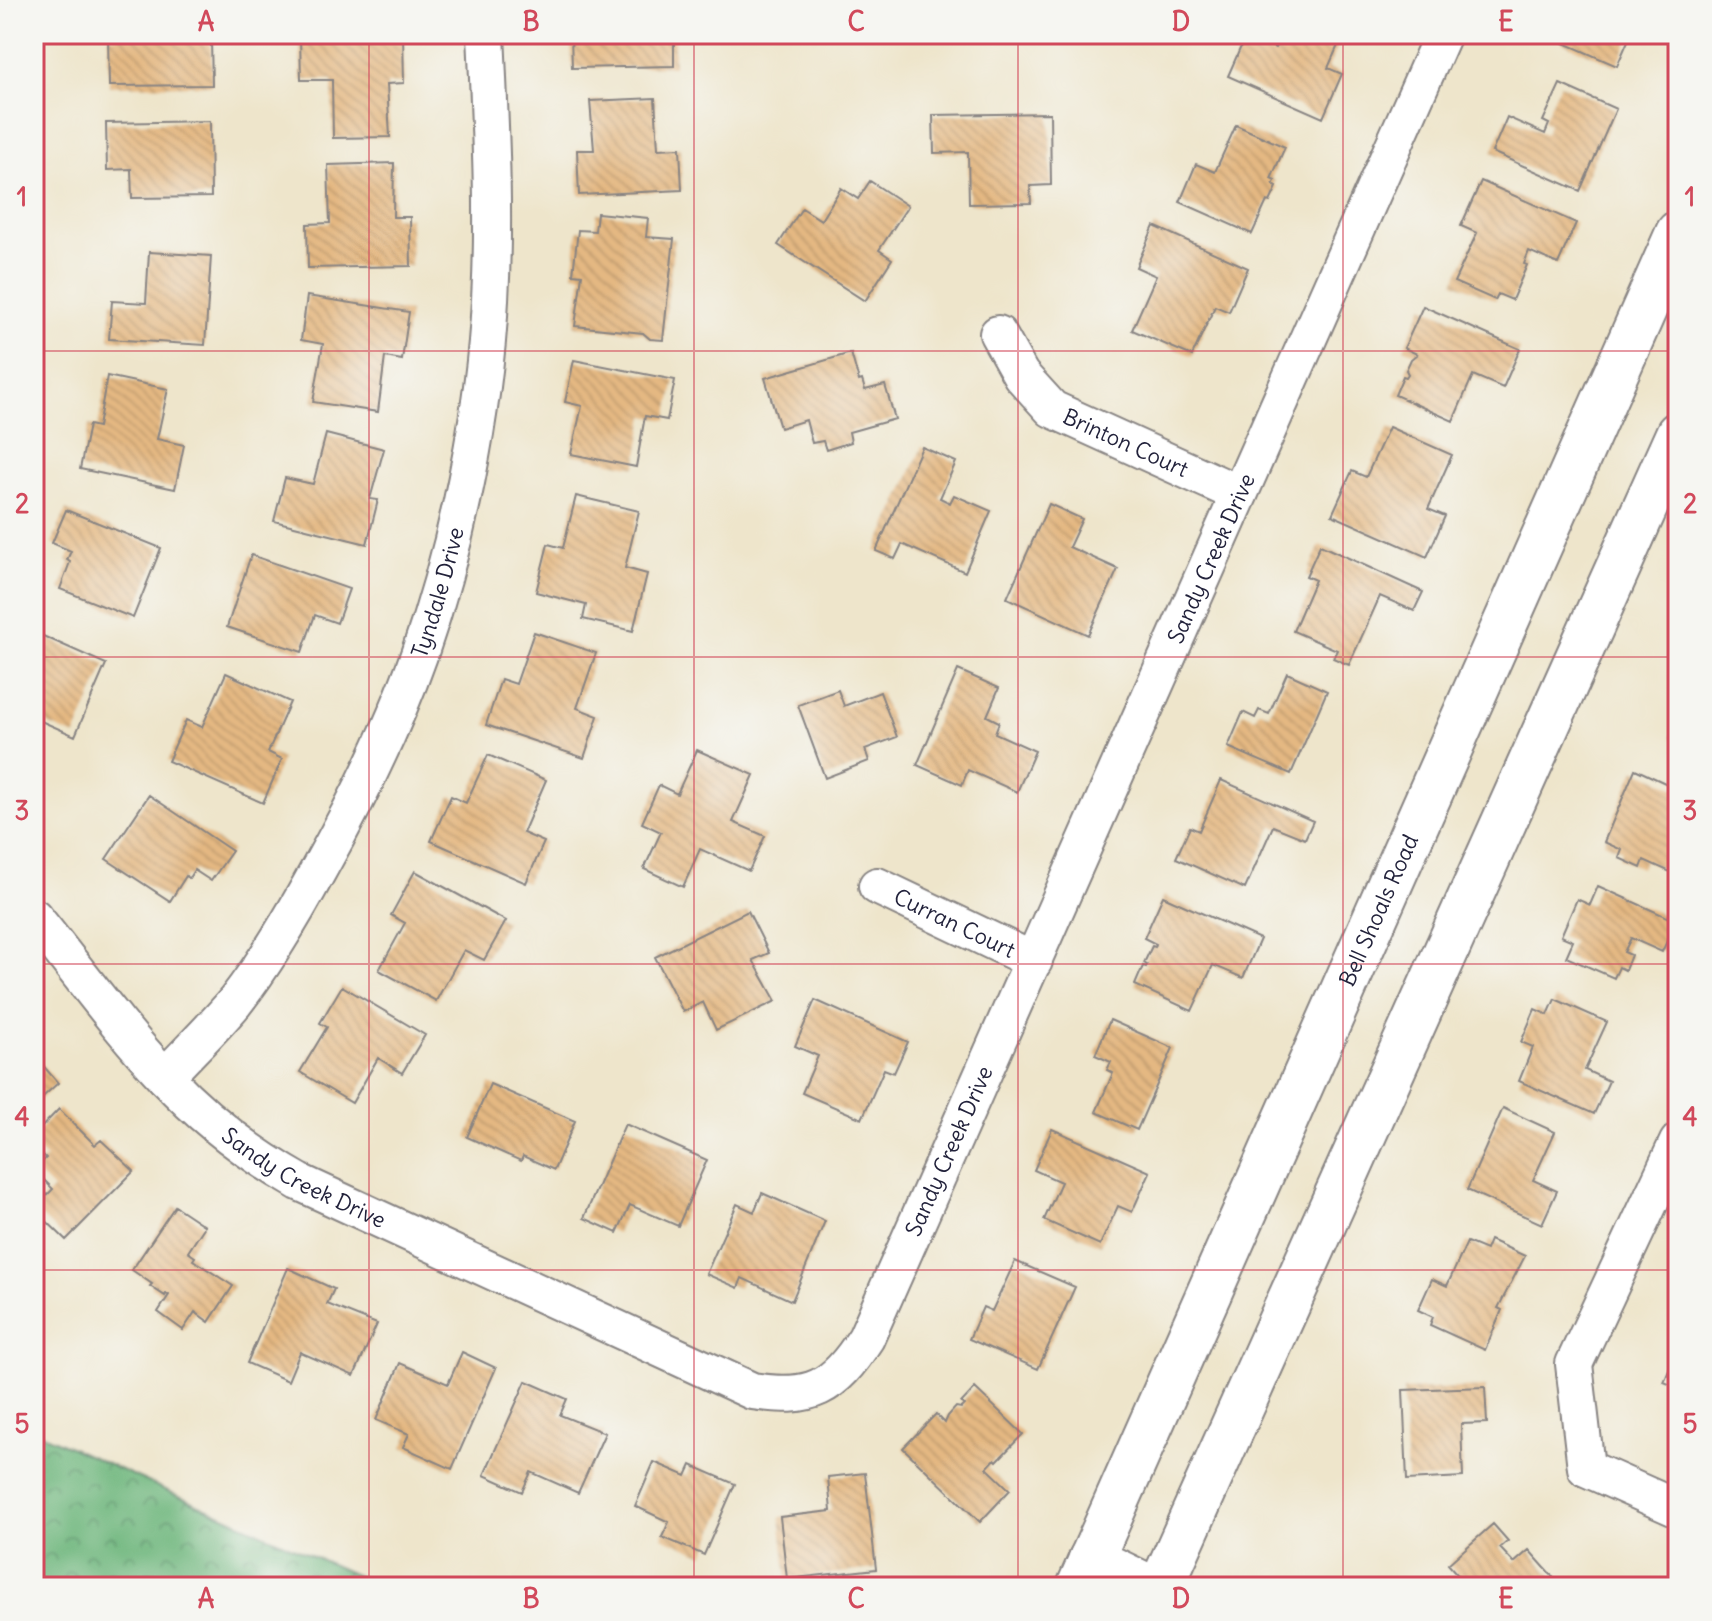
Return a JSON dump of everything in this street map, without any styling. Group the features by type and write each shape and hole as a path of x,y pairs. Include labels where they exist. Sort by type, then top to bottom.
{"main road":[{"name":"Bell Shoals Road","path":"1085,1573 1678,233"},
{"path":"1161,1587 1678,434"},
{"path":"1085,1573 1149,1587"}],"street":[{"name":"Tyndale Drive","path":"165,1077 234,1002 269,954 300,903 364,783 423,643 460,505 485,353 493,218 486,34"},
{"name":"Sandy Creek Drive","path":"34,917 165,1077 228,1135 263,1161 299,1182 752,1391 785,1396 817,1390 846,1369 866,1338 1443,34"},
{"name":"Brinton Court","path":"998,334 1021,375 1052,409 1239,494"},
{"name":"Curran Court","path":"877,886 1034,961"},
{"path":"1678,1142 1574,1364 1586,1468 1678,1509"}],"green space":[{"path":"34,1431 382,1587 34,1587"}],"building":[{"path":"180,34 180,40 211,40 212,85 109,86 108,37"},
{"path":"403,34 404,83 387,84 390,137 333,138 332,80 301,80 300,35"},
{"path":"571,34 674,34 674,66 572,68"},
{"path":"1281,34 1343,34 1328,68 1342,74 1323,118 1228,76 1246,35 1275,48"},
{"path":"1565,34 1631,34 1617,66 1562,42"},
{"path":"1560,84 1616,109 1580,191 1492,152 1507,117 1545,134 1549,124 1543,121"},
{"path":"655,98 658,149 680,148 682,190 579,195 577,150 594,150 590,101"},
{"path":"1050,113 1051,185 1030,186 1031,203 969,204 968,152 934,153 933,115"},
{"path":"210,121 211,197 132,198 131,169 107,170 106,123"},
{"path":"1236,125 1285,147 1271,179 1277,187 1252,234 1180,202 1196,164 1215,172"},
{"path":"394,163 393,217 410,217 411,266 308,268 307,224 330,223 328,165"},
{"path":"870,181 908,206 879,250 892,259 865,301 778,245 802,208 821,220 841,188 858,199"},
{"path":"1481,181 1576,223 1558,264 1529,251 1524,264 1527,265 1512,300 1498,294 1495,300 1454,282 1477,233 1461,226"},
{"path":"597,213 648,218 646,237 674,239 663,340 650,339 643,333 575,326 582,275 573,274 578,230 595,231"},
{"path":"1154,226 1248,268 1229,312 1215,306 1192,356 1132,330 1156,276 1136,267"},
{"path":"149,252 211,256 205,345 109,339 112,301 146,303"},
{"path":"307,296 409,312 402,360 385,357 378,412 313,402 323,344 301,340"},
{"path":"1423,306 1520,349 1503,388 1473,375 1453,421 1395,395 1403,376 1408,374 1406,370 1411,359 1417,354 1404,348"},
{"path":"851,353 859,381 862,380 865,390 885,385 895,419 849,432 851,442 826,450 823,441 812,443 806,420 780,428 765,378"},
{"path":"574,360 675,380 667,420 645,416 636,467 571,454 582,406 565,402"},
{"path":"107,376 168,389 157,439 184,445 175,489 80,469 89,425 98,427"},
{"path":"1389,427 1452,455 1428,509 1445,516 1427,557 1332,515 1352,471 1366,477"},
{"path":"326,434 384,449 370,499 378,500 367,544 274,521 285,478 313,484"},
{"path":"922,447 956,462 940,498 950,503 954,495 991,511 965,572 902,544 895,559 876,551"},
{"path":"576,496 639,511 625,568 647,574 633,631 583,619 586,605 536,592 548,544 563,548"},
{"path":"1049,504 1082,519 1069,547 1118,569 1088,635 1007,598"},
{"path":"66,510 161,548 133,618 60,589 71,551 52,543"},
{"path":"1320,545 1423,592 1414,611 1380,596 1349,665 1333,658 1337,650 1293,631 1315,580 1306,576"},
{"path":"251,555 349,589 337,623 315,615 302,652 227,627"},
{"path":"34,632 106,664 75,736 34,718"},
{"path":"534,632 596,653 577,708 598,716 584,758 486,725 501,679 516,684"},
{"path":"958,670 999,688 987,716 999,722 995,733 1035,751 1017,792 968,770 962,785 917,765"},
{"path":"226,673 290,702 268,752 282,759 263,803 168,761 186,720 202,727"},
{"path":"1287,673 1327,691 1291,774 1228,747 1243,712 1255,718 1259,710 1269,714"},
{"path":"838,690 844,706 880,692 897,737 865,749 869,761 825,778 798,705"},
{"path":"1678,721 1678,740 1671,737"},
{"path":"697,750 754,775 733,822 765,836 749,871 700,849 683,887 644,869 661,832 642,823 659,785 677,794"},
{"path":"488,755 546,780 523,833 544,842 526,883 431,841 451,796 466,803"},
{"path":"1635,769 1678,789 1677,875 1644,860 1641,868 1619,858 1622,850 1604,842"},
{"path":"1221,780 1313,821 1305,839 1273,826 1245,889 1176,858 1190,827 1199,831"},
{"path":"149,795 232,851 211,881 194,870 189,878 186,876 170,901 106,859"},
{"path":"415,871 506,921 484,960 464,950 436,1001 379,970 405,923 391,915"},
{"path":"1598,886 1676,921 1662,952 1631,938 1624,952 1631,955 1625,970 1619,967 1614,978 1566,957 1573,941 1561,936 1577,899 1590,905"},
{"path":"1163,896 1260,939 1243,978 1213,965 1192,1011 1135,985 1143,966 1147,965 1144,963 1152,946 1156,944 1144,938"},
{"path":"748,911 769,953 753,960 776,1001 716,1030 703,1002 683,1012 655,957"},
{"path":"342,986 425,1035 402,1073 378,1058 352,1103 300,1072 327,1027 320,1023"},
{"path":"1555,999 1607,1022 1585,1070 1609,1081 1594,1114 1519,1081 1533,1047 1521,1042 1535,1009 1548,1015"},
{"path":"815,1000 908,1042 894,1073 884,1069 862,1119 802,1093 818,1056 795,1046"},
{"path":"1110,1020 1173,1048 1137,1130 1096,1112 1113,1073 1107,1070 1111,1062 1095,1055"},
{"path":"34,1055 58,1083 34,1105"},
{"path":"490,1084 575,1121 554,1170 523,1156 521,1161 467,1137"},
{"path":"1503,1108 1555,1132 1533,1180 1557,1191 1542,1224 1467,1190"},
{"path":"59,1109 95,1145 101,1140 134,1171 66,1240 34,1209 53,1189 34,1170 46,1158 34,1146 34,1135"},
{"path":"625,1124 707,1160 678,1226 630,1205 617,1233 584,1218"},
{"path":"1052,1129 1150,1172 1132,1212 1118,1206 1100,1245 1044,1220 1061,1182 1034,1170"},
{"path":"762,1193 825,1221 792,1301 742,1278 738,1288 706,1274 737,1204 754,1212"},
{"path":"175,1206 205,1226 188,1252 195,1257 193,1260 233,1286 209,1322 195,1312 183,1330 158,1312 169,1295 165,1296 150,1286 152,1284 132,1270"},
{"path":"1490,1240 1525,1256 1498,1308 1502,1310 1485,1350 1430,1325 1433,1317 1418,1310 1432,1279 1447,1286 1467,1242 1486,1250"},
{"path":"1015,1261 1075,1287 1038,1369 969,1339 983,1307 992,1311"},
{"path":"288,1268 334,1289 327,1304 377,1324 354,1376 300,1352 288,1381 247,1363"},
{"path":"1678,1349 1678,1388 1664,1382"},
{"path":"462,1352 496,1368 452,1469 403,1447 409,1434 376,1420 400,1363 448,1384"},
{"path":"526,1381 567,1399 560,1415 605,1433 578,1493 531,1472 522,1492 484,1475"},
{"path":"1485,1387 1487,1423 1461,1424 1463,1477 1407,1480 1403,1390"},
{"path":"975,1388 1023,1434 987,1468 1010,1490 980,1522 903,1448 936,1414 945,1423 956,1407 964,1405 961,1403"},
{"path":"654,1462 686,1476 691,1465 735,1484 704,1555 662,1537 669,1522 635,1506"},
{"path":"865,1473 876,1569 787,1579 780,1517 831,1511 828,1477"},
{"path":"1493,1524 1508,1541 1500,1548 1514,1563 1529,1550 1553,1577 1542,1587 1456,1587 1463,1581 1448,1564"}]}
